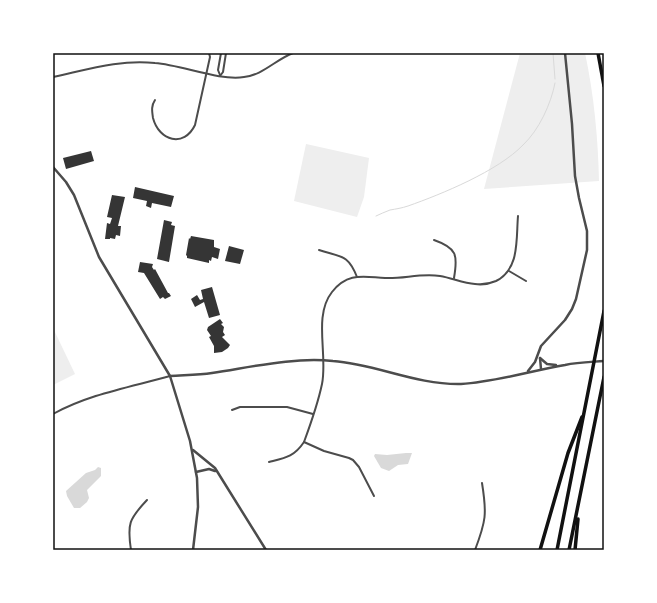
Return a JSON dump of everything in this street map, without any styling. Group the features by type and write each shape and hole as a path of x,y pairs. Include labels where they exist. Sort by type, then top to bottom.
{"highway":[{"path":"598,53 604,86"},
{"path":"557,550 604,312"},
{"path":"569,550 604,377"},
{"path":"540,550 568,453 585,412"},
{"path":"575,550 579,502"}],"street":[{"path":"155,100 152,105 152,111 155,125 159,132 164,136 178,139 191,132 195,125 210,57 209,53"},
{"path":"220,76 218,70 221,53"},
{"path":"220,76 223,72 226,53"},
{"path":"53,77 113,64 131,62 156,63 235,78 253,76 293,53"},
{"path":"527,373 534,365 544,341 565,320 572,309 576,299 587,250 587,231 578,198 575,176 572,124 565,53"},
{"path":"53,167 66,182 74,195 99,257 170,376 192,449 196,472 198,507 193,550"},
{"path":"269,462 292,455 299,450 304,442 322,383 324,360 323,316 326,302 331,293 348,280 366,276 385,278 430,275 474,284 486,284 499,279 509,271 513,264 518,216"},
{"path":"434,240 446,245 454,254 457,263 454,279"},
{"path":"319,250 347,259 352,265 357,277"},
{"path":"509,271 526,281"},
{"path":"539,350 541,370"},
{"path":"540,358 547,364 563,365"},
{"path":"53,414 88,398 170,376 211,373 286,362 324,360 350,363 402,376 439,383 460,384 483,382 563,365 604,361"},
{"path":"232,410 240,408 287,407 313,414"},
{"path":"304,442 324,451 353,460 359,467 374,496"},
{"path":"192,449 211,464 266,550"},
{"path":"196,472 210,469 216,471"},
{"path":"475,550 485,520 485,505 482,483"},
{"path":"131,550 129,535 131,520 137,510 147,500"}],"shaded area":[{"path":"520,53 585,53 595,117 599,181 484,189"},
{"path":"306,144 369,158 364,197 357,217 294,201"},
{"path":"53,328 75,374 53,385"},
{"path":"412,453 408,464 398,465 389,471 381,468 374,456 375,454 387,455"},
{"path":"98,467 101,468 101,476 87,490 89,498 87,502 80,508 74,508 67,496 66,491 86,473 95,470"}],"building":[{"path":"91,151 94,161 66,169 63,158"},
{"path":"135,187 174,196 171,207 152,203 151,208 146,206 147,201 133,198"},
{"path":"112,195 125,197 118,226 121,226 120,236 116,235 115,239 105,239 107,223 110,224 112,218 107,217"},
{"path":"164,220 172,222 171,225 175,226 169,262 157,259"},
{"path":"191,236 214,240 214,247 220,249 218,259 212,257 211,261 209,260 209,263 187,258 186,255 189,238 190,239"},
{"path":"229,246 244,250 240,264 225,261"},
{"path":"140,262 153,264 152,267 154,270 155,269 171,296 165,299 163,297 160,299 144,273 138,272"},
{"path":"212,287 220,315 209,318 204,302 195,307 191,299 197,295 200,300 203,299 201,290"},
{"path":"220,319 223,323 221,324 224,327 223,332 225,335 222,337 230,345 222,352 214,353 214,346 209,337 211,336 207,330 208,327"}],"waterway":[{"path":"553,53 555,79"},
{"path":"376,216 390,210 408,206 469,181 485,173 512,155 529,139 544,116 551,99 555,83"}]}
